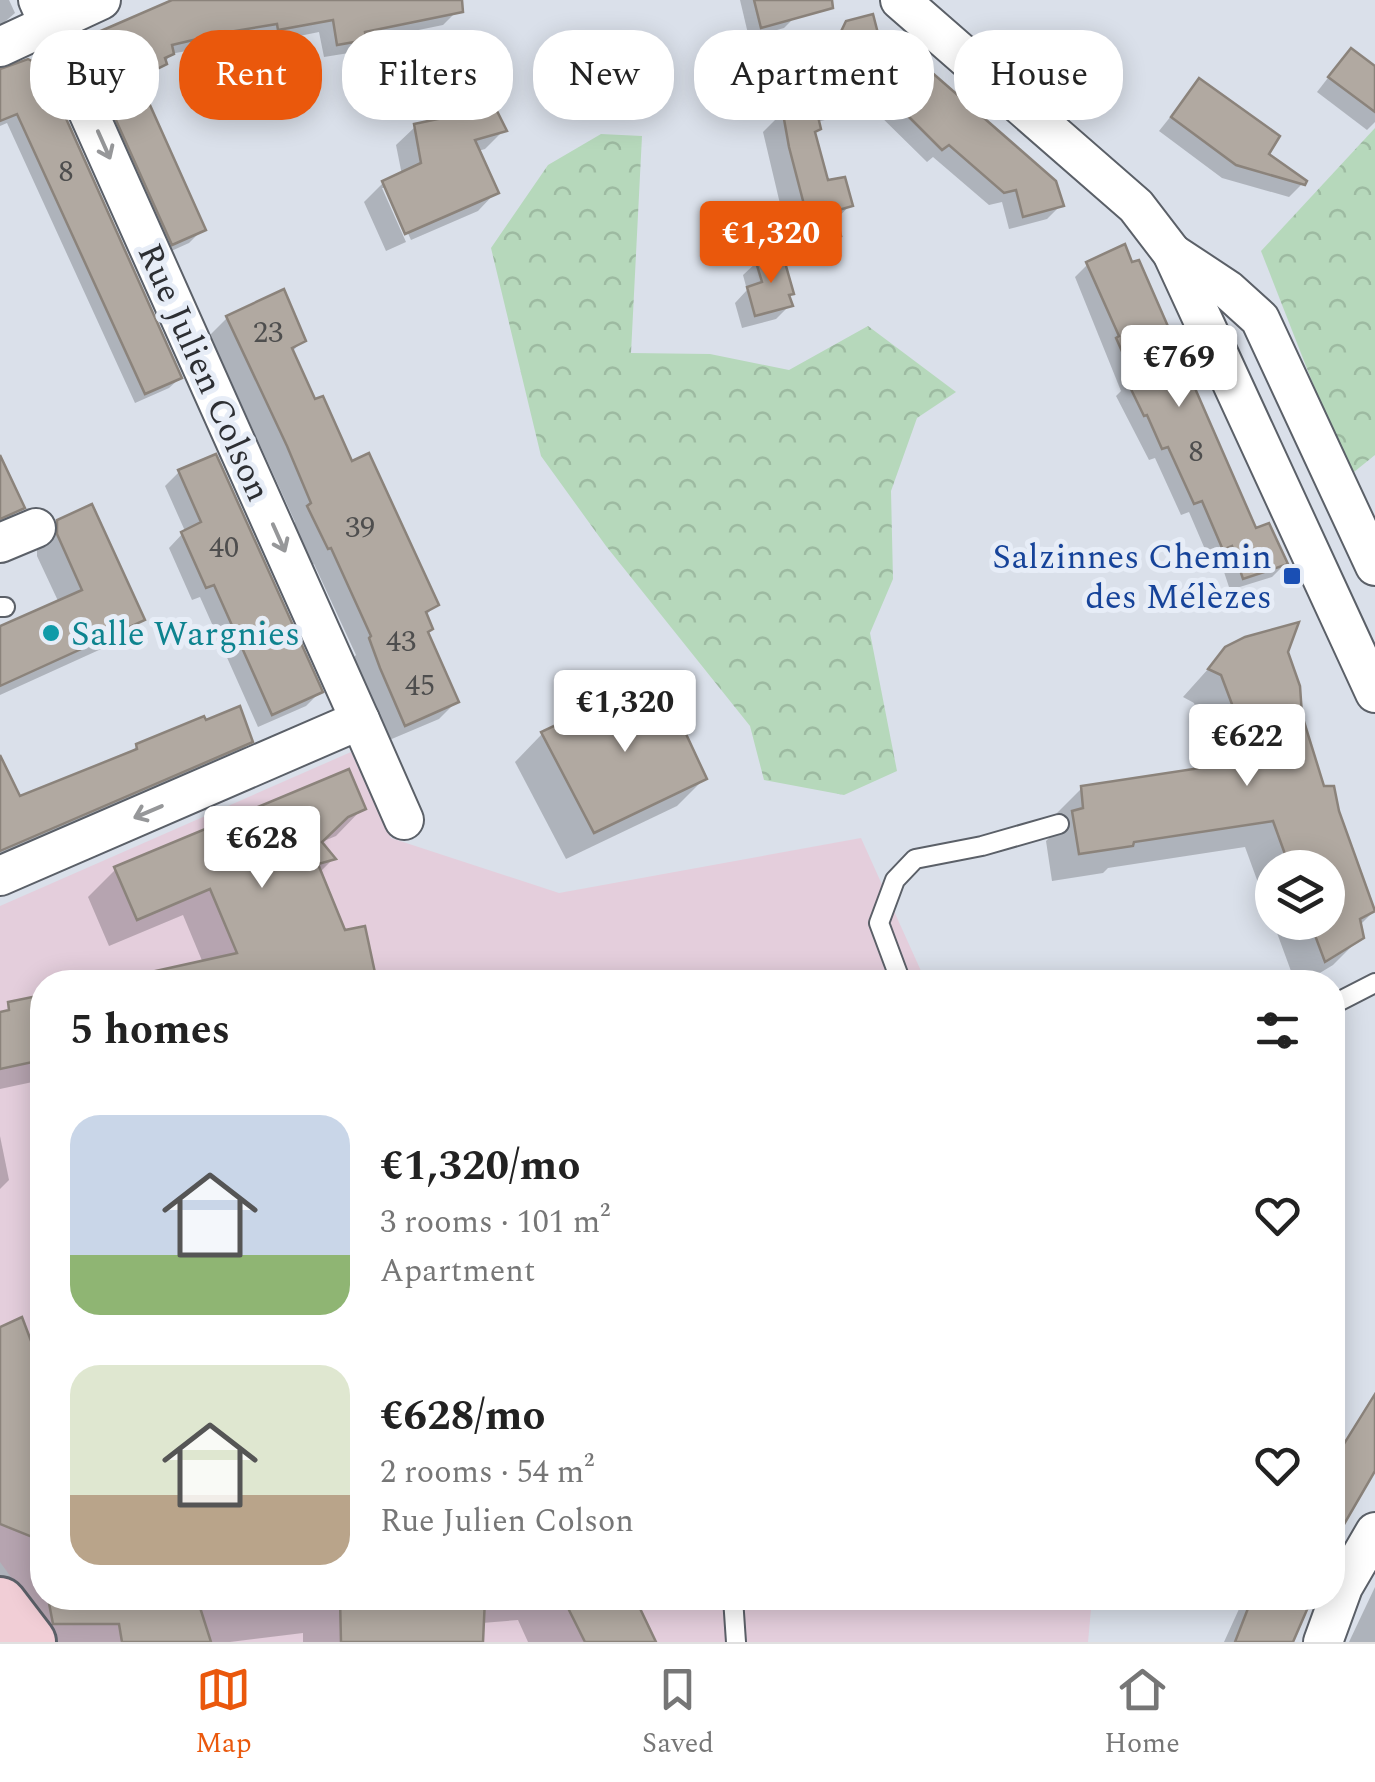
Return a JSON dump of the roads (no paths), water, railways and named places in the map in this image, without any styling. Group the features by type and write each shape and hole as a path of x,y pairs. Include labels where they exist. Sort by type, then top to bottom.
{"main road":[{"path":"0,1604 29,1642"}],"street":[{"path":"0,47 44,12 101,0"},
{"path":"900,0 1136,206 1172,253 1375,693"},
{"name":"Rue Julien Colson","path":"44,12 404,820"},
{"path":"1172,253 1228,290 1260,319 1375,566"},
{"path":"0,543 36,528"},
{"path":"0,876 360,720"},
{"path":"1345,1585 1375,1532"},
{"path":"1323,1642 1335,1610"}],"lane":[{"path":"897,970 879,923 895,880 916,858 982,846 1059,824"},
{"path":"1345,999 1375,983"},
{"path":"734,1610 736,1642"}],"place":[{"name":"Salzinnes Chemin des Mélèzes","path":"1292,576"},
{"name":"Salle Wargnies","path":"51,633"}]}
